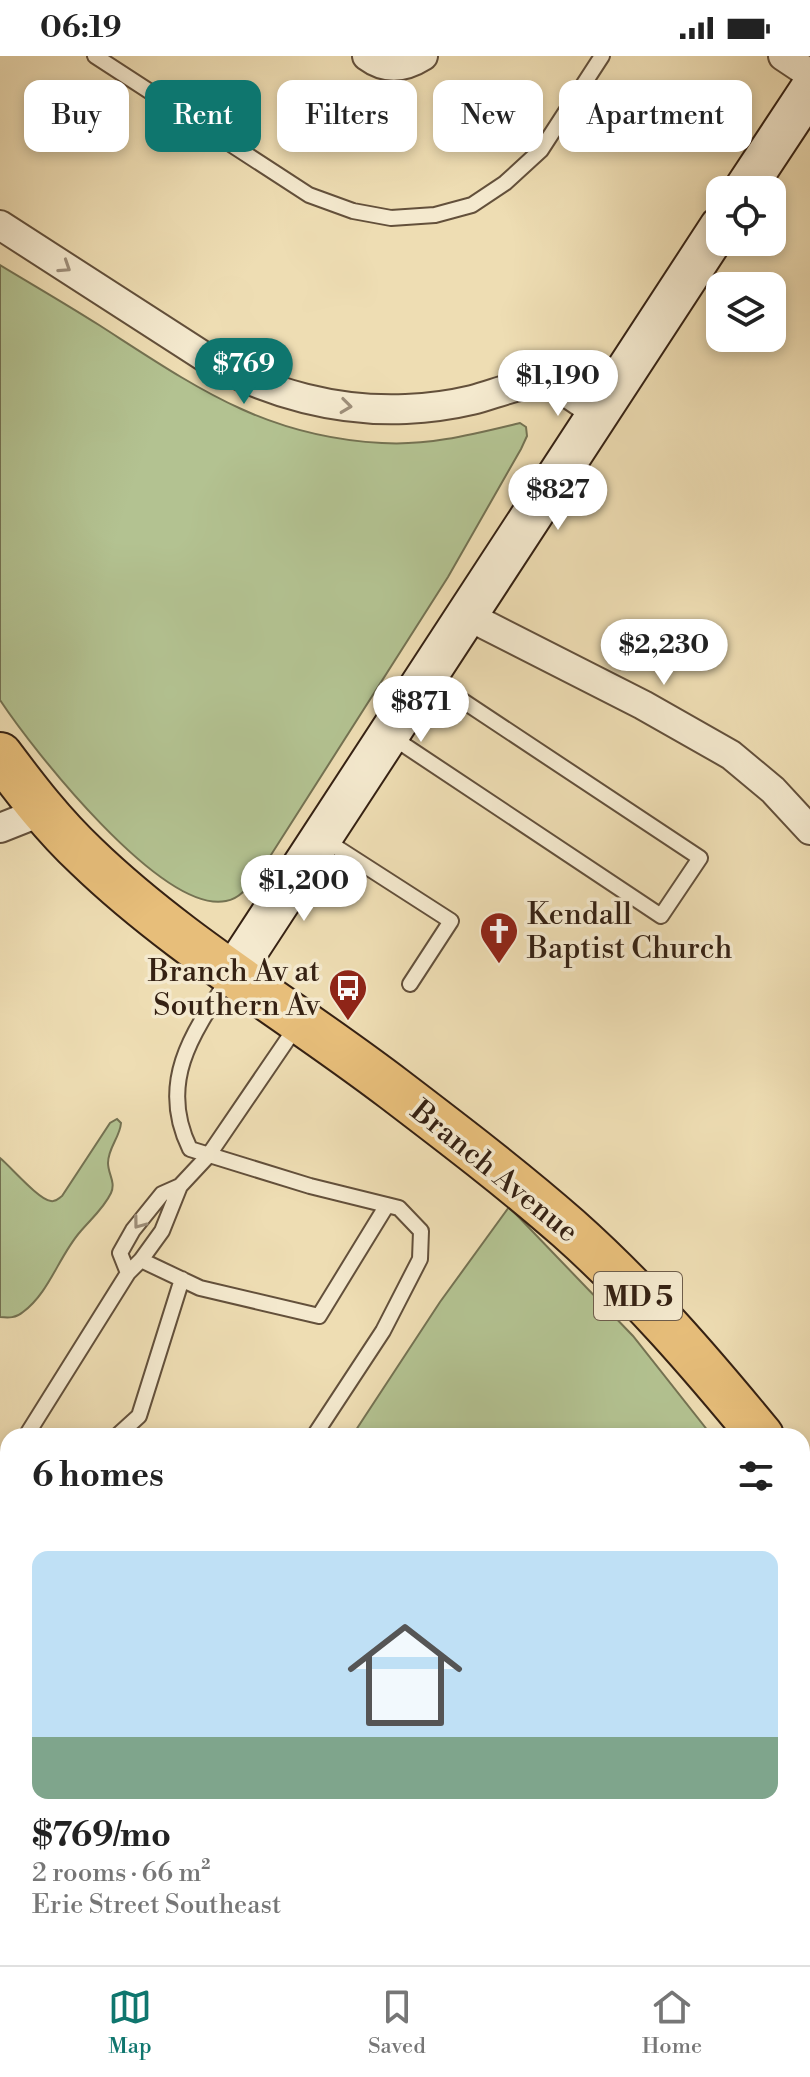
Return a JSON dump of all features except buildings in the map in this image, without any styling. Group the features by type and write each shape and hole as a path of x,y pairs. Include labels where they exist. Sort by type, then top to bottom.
{"highway":[{"name":"Branch Avenue","path":"0,755 43,811 86,857 143,907 488,1161 570,1230 659,1318 754,1428"}],"main road":[{"path":"753,176 810,90"},
{"path":"233,973 706,248"}],"street":[{"path":"367,56 382,65 396,67 410,64 423,56"},
{"path":"783,56 810,74"},
{"path":"0,225 203,357 245,379 280,392 349,406 404,409 472,400 535,383 555,387 597,413"},
{"path":"466,615 643,705 731,755 773,790 810,830"},
{"path":"0,828 43,811"}],"lane":[{"path":"95,56 309,195 353,211 391,218 435,215 472,205 505,183 541,150 602,56"},
{"path":"388,735 661,916 700,858 426,676"},
{"path":"321,838 451,921 410,984"},
{"path":"233,973 197,1029 179,1066 176,1089 184,1136 190,1149 310,1186 399,1208 421,1231 420,1259 383,1331 319,1428"},
{"path":"31,1428 128,1273 162,1231 180,1186 208,1156 300,1021"},
{"path":"128,1273 120,1253 133,1230 162,1194 180,1186"},
{"path":"141,1260 200,1288 319,1316 387,1205"},
{"path":"126,1428 139,1416 182,1279"}],"green space":[{"path":"0,265 199,388 232,405 301,431 340,439 417,443 520,423 526,427 527,436 521,449 448,577 262,869 247,888 232,899 199,898 168,882 135,856 69,789 0,700"},
{"path":"117,1119 121,1123 108,1167 113,1185 111,1193 80,1232 32,1304 18,1315 0,1317 0,1158 40,1195 56,1201 110,1123"},
{"path":"509,1207 633,1336 706,1428 357,1428 440,1302"}],"place":[{"name":"Kendall Baptist Church","path":"499,965"},
{"name":"Branch Av at Southern Av","path":"348,1022"}]}
